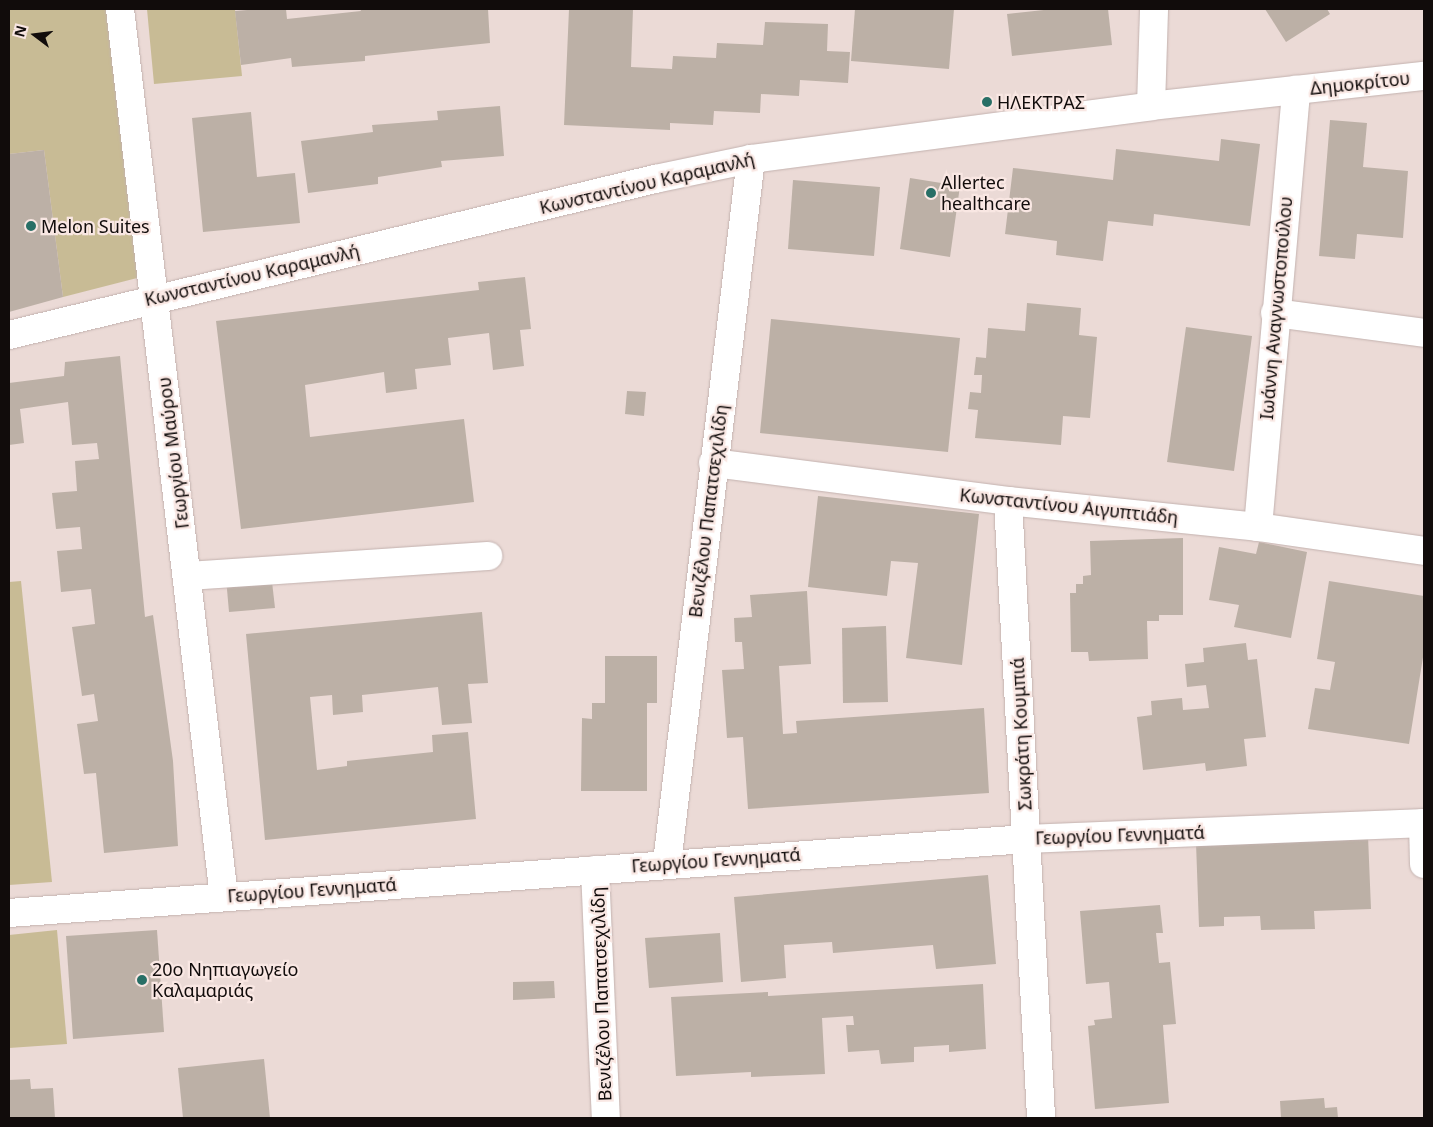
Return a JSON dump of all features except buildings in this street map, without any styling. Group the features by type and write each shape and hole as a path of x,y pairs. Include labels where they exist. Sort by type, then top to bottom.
{"street":[{"name":"Γεωργίου Μαύρου","path":"120,9 224,897"},
{"path":"1152,106 1154,9"},
{"name":"Δημοκρίτου","path":"1296,90 1424,76"},
{"name":"Κωνσταντίνου Καραμανλή","path":"9,335 154,298 751,159 1152,106 1296,90"},
{"name":"Ιωάννη Αναγνωστοπούλου","path":"1258,527 1275,313 1296,90"},
{"name":"Βενιζέλου Παπατσεχιλίδη","path":"667,863 712,463 751,159"},
{"path":"1275,313 1424,333"},
{"name":"Κωνσταντίνου Αιγυπτιάδη","path":"712,463 1008,501 1258,527 1424,551"},
{"name":"Σωκράτη Κουμπιά","path":"1008,501 1041,1117"},
{"path":"187,576 488,556"},
{"path":"1424,823 1424,864"},
{"name":"Γεωργίου Γεννηματά","path":"9,913 595,870 667,863 1027,839 1424,823"},
{"name":"Βενιζέλου Παπατσεχιλίδη","path":"595,870 606,1118"}],"shaded area":[{"path":"9,9 108,9 141,277 63,297 44,150 9,154"},
{"path":"147,9 235,9 242,76 154,84"},
{"path":"21,581 52,882 9,885 9,582"},
{"path":"57,930 67,1044 9,1048 9,935"}],"place":[{"name":"ΗΛΕΚΤΡΑΣ","path":"987,102"},
{"name":"Allertec healthcare","path":"931,193"},
{"name":"Melon Suites","path":"31,226"},
{"name":"20ο Νηπιαγωγείο Καλαμαριάς","path":"142,980"}]}
